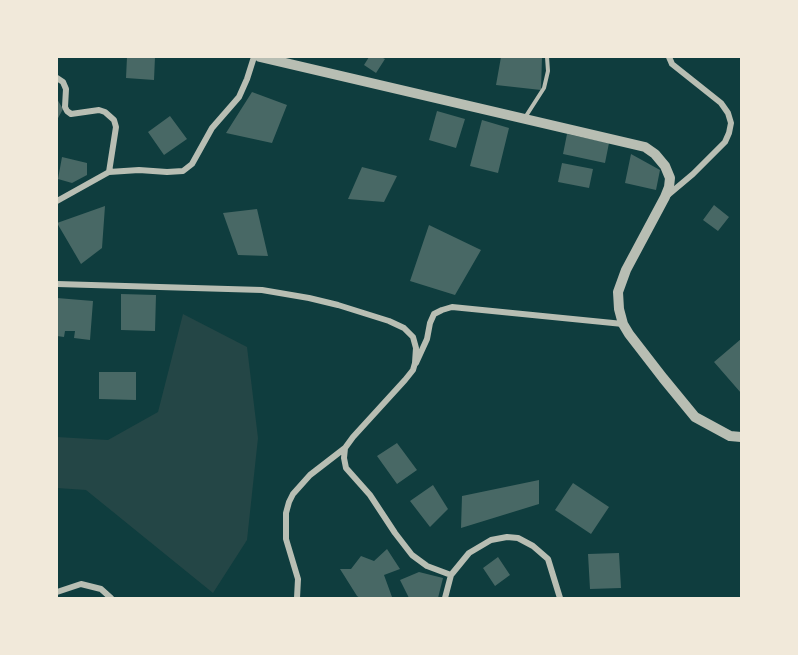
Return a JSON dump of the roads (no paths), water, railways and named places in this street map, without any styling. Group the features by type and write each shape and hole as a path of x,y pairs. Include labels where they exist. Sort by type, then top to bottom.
{"street":[{"path":"57,201 109,172 183,171 192,164 212,128 238,97 254,57"},
{"path":"665,197 693,174 725,142 731,123 721,103 672,64 669,57"},
{"path":"268,58 645,147 655,154 670,178 665,197 626,270 618,292 623,324 649,361 696,417 730,436 741,437"},
{"path":"57,78 63,82 66,89 65,107 71,114 99,110 114,120 116,127 109,172"},
{"path":"57,284 262,290 309,298 370,314 404,328 413,337 416,363"},
{"path":"297,598 298,579 286,539 286,513 289,502 310,474 345,448 413,370 427,339 434,314 452,307 623,324"},
{"path":"345,448 346,468 376,503 412,555 427,566 451,574"},
{"path":"445,598 451,574 469,553 491,540 507,537 518,538 533,546 548,559 560,598"},
{"path":"57,592 81,584 101,589 111,598"}],"lane":[{"path":"524,119 544,88 548,57"}]}
